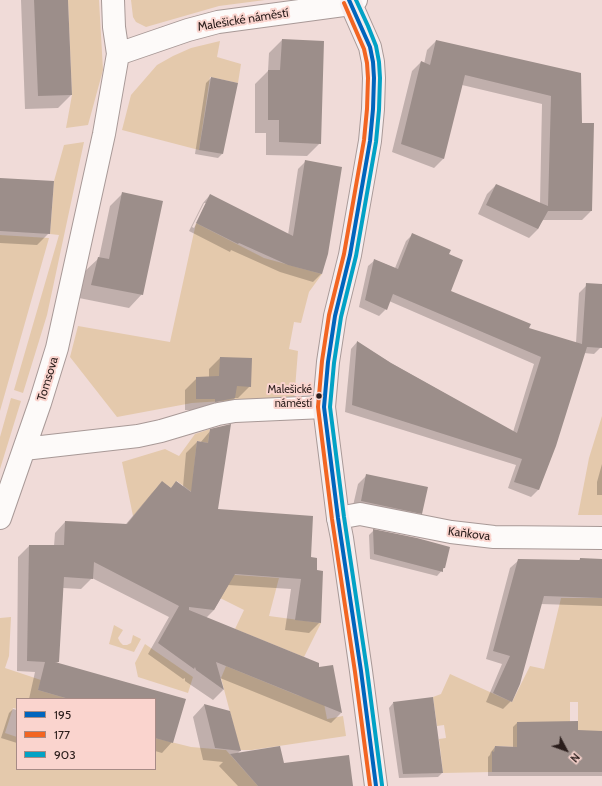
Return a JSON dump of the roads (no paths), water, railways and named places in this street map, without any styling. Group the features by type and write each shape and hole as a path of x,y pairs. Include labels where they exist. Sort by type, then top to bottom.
{"main road":[{"path":"354,2 370,47 373,62 373,109 370,141 350,255 335,316 328,362 324,407 338,518 362,671 376,786"}],"street":[{"path":"113,0 114,27 118,54"},
{"name":"Malešické náměstí","path":"118,54 188,30 218,22 354,2"},
{"name":"Tomsova","path":"0,518 58,348 104,134 118,54"},
{"path":"24,449 138,436 161,431 218,414 235,411 324,407"},
{"name":"Kaňkova","path":"338,518 360,514 451,532 494,537 602,538"}],"place":[{"name":"Malešické náměstí","path":"319,396"}]}
